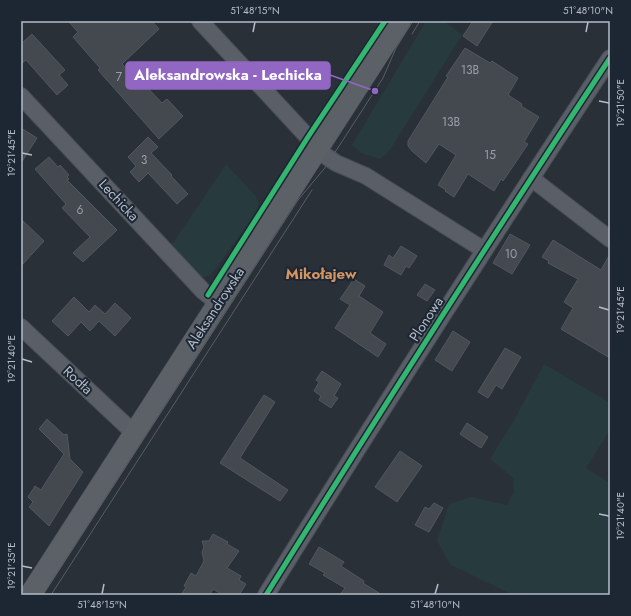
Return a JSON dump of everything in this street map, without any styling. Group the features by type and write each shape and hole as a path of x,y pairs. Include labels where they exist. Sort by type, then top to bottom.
{"main road":[{"name":"Aleksandrowska","path":"30,595 400,21"}],"street":[{"path":"200,21 318,149 336,163 366,176 484,250"},
{"name":"Plonowa","path":"266,595 359,445 484,250 610,58"},
{"name":"Lechicka","path":"21,96 203,291 218,303"},
{"path":"531,178 610,239"},
{"name":"Rodła","path":"21,327 134,433"},
{"path":"21,586 30,595"}],"green space":[{"path":"426,21 444,21 462,35 390,150 380,159 361,153 352,145"},
{"path":"226,164 255,195 259,204 257,212 211,275 203,277 196,273 171,246"},
{"path":"544,364 610,403 610,430 586,468 610,483 610,595 513,595 451,565 437,541 449,504 471,497 507,505 514,492 513,478 490,459 513,422"}],"building":[{"path":"68,21 152,21 159,29 122,64 162,103 167,99 183,116 159,139 98,70 100,68 73,37 78,32"},
{"path":"473,21 493,21 477,46 463,36"},
{"path":"32,34 65,70 59,75 68,85 57,95 26,60 21,64 21,44"},
{"path":"465,48 490,63 492,61 518,78 508,95 522,104 521,106 539,117 524,142 528,144 503,181 501,179 494,191 468,174 454,197 438,185 456,155 439,144 426,163 412,151 408,146 408,141 448,77 446,76"},
{"path":"21,128 37,138 21,163"},
{"path":"148,137 158,147 151,153 188,194 177,204 148,173 139,182 130,172 136,166 128,157"},
{"path":"49,157 58,167 60,165 69,175 67,177 69,179 67,180 117,230 83,262 73,253 90,237 62,208 66,204 35,169"},
{"path":"21,219 44,241 21,266"},
{"path":"510,234 530,245 512,274 493,263"},
{"path":"553,240 601,270 610,254 610,358 561,329 573,308 564,302 578,279 548,263 549,261 542,257"},
{"path":"401,246 417,256 409,268 406,266 401,275 384,265 389,255 393,258"},
{"path":"354,279 365,286 359,296 383,312 370,333 386,344 378,357 335,328 350,305 340,299"},
{"path":"425,284 435,290 427,301 417,295"},
{"path":"74,297 89,312 95,305 105,314 115,303 131,318 115,336 99,321 90,331 81,322 68,336 52,321"},
{"path":"453,331 470,342 452,371 435,360"},
{"path":"505,348 521,357 502,389 496,385 488,398 478,392"},
{"path":"322,371 341,384 334,396 338,398 331,408 319,400 321,396 314,391 319,382 316,380"},
{"path":"264,395 275,402 240,458 288,490 280,501 220,463"},
{"path":"47,419 64,435 67,434 70,459 83,472 49,526 29,507 33,502 28,497 35,486 41,490 64,454 39,429"},
{"path":"467,423 488,437 481,448 460,434"},
{"path":"400,451 422,466 397,502 375,487"},
{"path":"434,503 443,508 429,532 415,525 425,507 429,509"},
{"path":"213,534 228,542 227,544 239,551 227,568 241,576 239,580 246,584 239,595 223,595 213,589 210,595 181,595 186,587 184,586 191,573 196,576 204,561 202,552 204,547 202,541 209,541"},
{"path":"319,547 344,562 341,566 382,595 340,595 345,588 323,575 325,573 309,564"}],"tram line":[{"path":"43,595 298,200 324,169 383,78 396,48 413,21"},
{"path":"412,34 420,21"},
{"path":"51,595 312,190"}],"cycle path":[{"path":"208,295 308,137 385,21"},
{"path":"266,595 436,325 610,58"}],"place":[{"name":"Aleksandrowska - Lechicka","path":"375,91"}],"district":[{"name":"Mikołajew","path":"321,274"}]}
